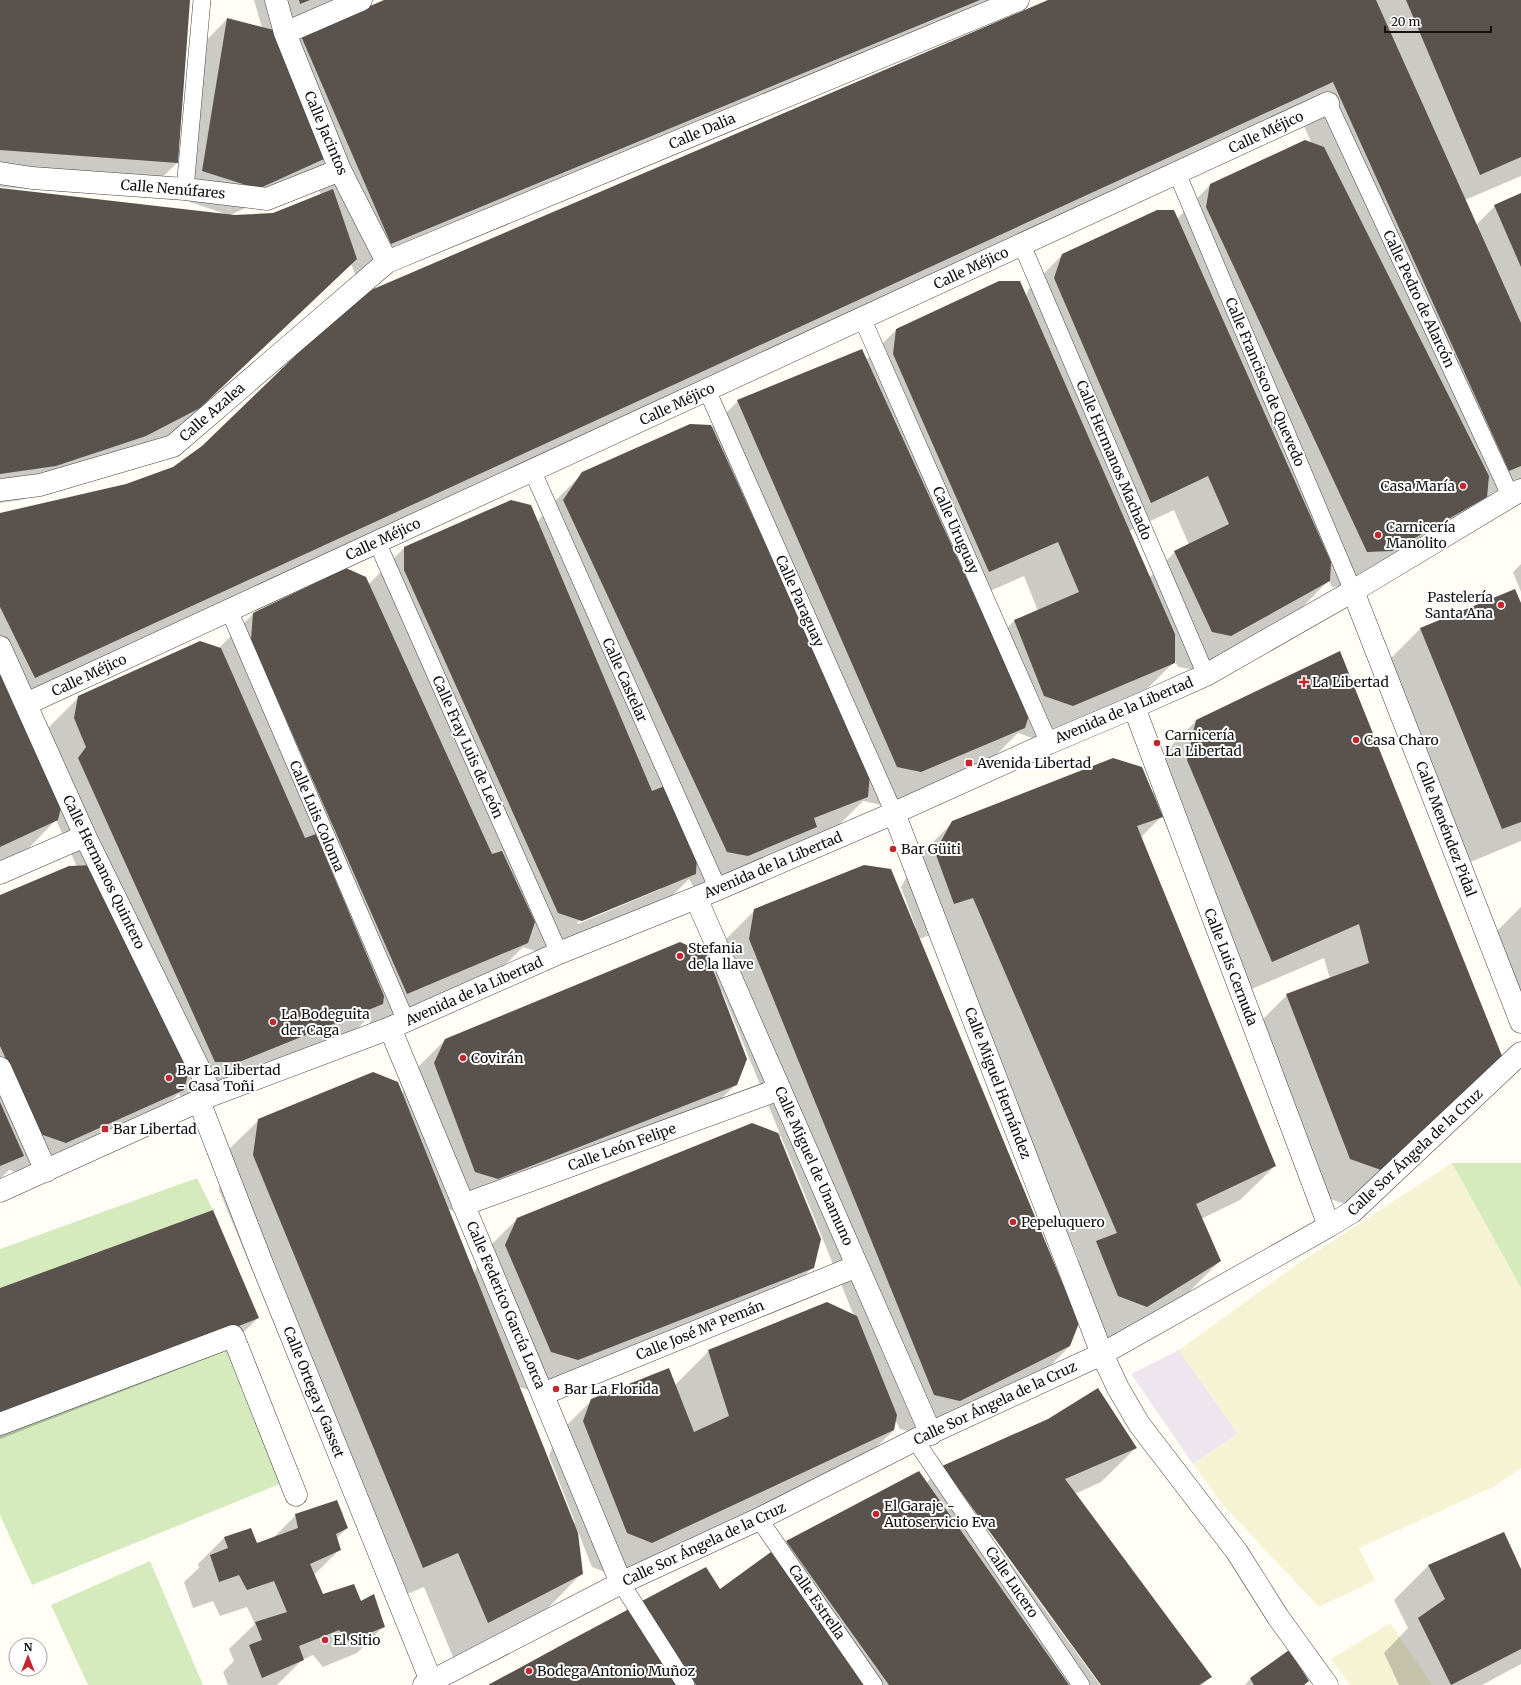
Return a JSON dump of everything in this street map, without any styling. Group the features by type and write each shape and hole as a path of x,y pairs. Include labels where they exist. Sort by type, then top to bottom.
{"street":[{"name":"Calle Jacintos","path":"276,0 285,33 340,170 387,262"},
{"path":"285,33 361,0"},
{"name":"Calle Dalia","path":"387,262 1018,0"},
{"name":"Calle Méjico","path":"26,704 1328,103"},
{"name":"Calle Nenúfares","path":"0,173 32,178 185,189 267,199 340,170"},
{"name":"Calle Azalea","path":"0,490 40,485 173,446 387,262"},
{"name":"Avenida de la Libertad","path":"0,1191 206,1098 398,1024 559,953 718,889 1206,675 1353,591 1516,493"},
{"name":"Calle Menéndez Pidal","path":"1353,591 1521,1022"},
{"name":"Calle Hermanos Quintero","path":"0,648 206,1098"},
{"name":"Calle Luis Cernuda","path":"1134,707 1329,1226"},
{"name":"Calle Miguel Hernández","path":"894,813 1102,1354 1118,1388 1139,1424 1237,1552 1278,1617 1327,1685"},
{"path":"0,873 85,836"},
{"name":"Calle Miguel de Unamuno","path":"696,898 857,1266 923,1437"},
{"name":"Calle Federico García Lorca","path":"398,1024 464,1205 621,1583"},
{"name":"Calle Sor Ángela de la Cruz","path":"428,1683 621,1583 759,1520 923,1437 1102,1354 1329,1226 1352,1212 1521,1053"},
{"path":"0,1068 46,1171"},
{"name":"Calle León Felipe","path":"464,1205 780,1089"},
{"name":"Calle Ortega y Gasset","path":"206,1098 264,1268 428,1683"},
{"name":"Calle José Mª Pemán","path":"543,1394 857,1266"},
{"path":"0,1424 233,1336 296,1495"}],"lane":[{"path":"185,189 202,0"},
{"name":"Calle Pedro de Alarcón","path":"1328,103 1516,493"},
{"name":"Calle Francisco de Quevedo","path":"1177,173 1353,591"},
{"name":"Calle Hermanos Machado","path":"1022,245 1206,675"},
{"name":"Calle Uruguay","path":"862,318 1049,743"},
{"name":"Calle Paraguay","path":"707,390 894,813"},
{"name":"Calle Castelar","path":"532,470 718,889"},
{"name":"Calle Fray Luis de León","path":"377,542 559,953"},
{"name":"Calle Luis Coloma","path":"228,610 398,1024"},
{"name":"Calle Lucero","path":"923,1437 1081,1685"},
{"name":"Calle Estrella","path":"759,1520 874,1685"},
{"path":"621,1583 686,1685"}],"shaded area":[{"path":"1452,1163 1521,1288 1521,1468 1495,1486 1359,1548 1375,1580 1319,1607 1222,1504 1193,1464 1238,1434 1179,1350 1299,1263"},
{"path":"1179,1350 1238,1434 1193,1464 1131,1374"},
{"path":"1390,1623 1432,1685 1350,1685 1331,1659"}],"green space":[{"path":"1452,1163 1521,1163 1521,1288"},
{"path":"197,1178 213,1210 0,1288 0,1249"},
{"path":"229,1346 280,1484 32,1585 0,1515 0,1435"},
{"path":"150,1561 203,1685 88,1685 51,1605"}],"building":[{"path":"0,0 190,0 178,163 0,150"},
{"path":"299,0 310,0 300,4"},
{"path":"384,0 980,0 391,244 301,36"},
{"path":"1048,0 1376,0 1521,323 1521,466 1509,471 1333,82 35,678 0,607 0,513 126,484 173,467 202,446 357,296"},
{"path":"1406,0 1521,0 1521,157 1480,175"},
{"path":"227,18 274,30 324,159 258,189 202,171"},
{"path":"1305,140 1324,147 1489,476 1487,497 1392,551 1367,552 1206,207 1210,184"},
{"path":"0,188 235,215 273,213 333,189 357,259 200,408 146,436 56,466 0,474"},
{"path":"1521,193 1521,267 1494,205"},
{"path":"1157,210 1174,210 1331,562 1330,581 1231,636 1212,632 1174,551 1229,524 1208,476 1151,503 1054,278 1062,254"},
{"path":"999,281 1020,281 1175,634 1175,663 1073,706 1044,696 1014,620 1079,592 1058,542 989,572 893,354 896,329"},
{"path":"862,349 1029,715 1025,728 921,772 897,767 737,400"},
{"path":"690,424 711,425 870,772 868,797 814,818 817,827 748,856 727,852 563,500 582,472"},
{"path":"511,500 531,505 652,791 665,786 697,856 696,874 582,921 558,913 404,570 404,547"},
{"path":"346,568 366,577 492,854 502,851 535,922 528,943 407,994 251,640 253,613"},
{"path":"1515,589 1521,603 1521,822 1502,829 1420,628"},
{"path":"200,641 221,648 305,838 316,834 384,996 383,1004 239,1062 215,1062 78,758 86,747 74,718 78,696"},
{"path":"1340,651 1502,1056 1381,1170 1350,1159 1286,994 1369,963 1359,924 1272,962 1187,760 1196,720"},
{"path":"0,669 62,803 58,820 0,847"},
{"path":"1113,758 1142,767 1163,817 1137,826 1276,1166 1196,1204 1221,1261 1147,1307 1118,1296 1096,1241 1117,1233 973,898 954,904 935,852 952,821"},
{"path":"93,865 189,1070 184,1090 66,1143 40,1134 0,1046 0,895 69,866"},
{"path":"864,865 891,869 1079,1323 1070,1346 960,1401 934,1395 749,939 754,909"},
{"path":"680,942 707,954 747,1059 737,1085 498,1179 475,1172 434,1063 445,1039"},
{"path":"373,1072 398,1082 578,1533 583,1574 488,1623 458,1553 423,1568 253,1155 258,1119"},
{"path":"0,1102 24,1156 0,1166"},
{"path":"752,1123 778,1133 821,1239 814,1268 578,1360 551,1352 505,1245 517,1218"},
{"path":"213,1210 259,1318 0,1419 0,1288"},
{"path":"827,1302 857,1316 897,1415 894,1430 652,1543 627,1533 583,1421 591,1399 669,1368 694,1432 729,1416 708,1350"},
{"path":"1098,1388 1137,1448 1065,1479 1212,1677 1199,1685 1101,1685 942,1466 1048,1419"},
{"path":"919,1471 1069,1685 889,1685 786,1541"},
{"path":"337,1500 348,1528 336,1534 341,1550 310,1564 323,1594 354,1584 361,1601 374,1594 385,1627 349,1641 339,1630 299,1646 304,1660 262,1678 249,1645 262,1640 255,1622 287,1612 274,1581 247,1590 239,1575 219,1582 210,1555 228,1548 224,1537 251,1528 257,1543 298,1528 295,1514"},
{"path":"1504,1532 1521,1569 1521,1649 1451,1685 1418,1618 1445,1599 1428,1565"},
{"path":"771,1552 869,1685 696,1685 642,1601 706,1567 720,1589"},
{"path":"629,1609 678,1685 488,1685 569,1641"},
{"path":"1289,1650 1309,1681 1304,1685 1254,1685 1250,1678"}],"place":[{"name":"Casa María","path":"1463,486"},
{"name":"Carnicería Manolito","path":"1378,535"},
{"name":"Pastelería Santa Ana","path":"1501,605"},
{"name":"La Libertad","path":"1304,682"},
{"name":"Casa Charo","path":"1356,740"},
{"name":"Carnicería La Libertad","path":"1157,743"},
{"name":"Avenida Libertad","path":"969,763"},
{"name":"Bar Güiti","path":"893,849"},
{"name":"Stefania de la llave","path":"680,956"},
{"name":"La Bodeguita der Caga","path":"273,1022"},
{"name":"Covirán","path":"463,1058"},
{"name":"Bar La Libertad - Casa Toñi","path":"169,1078"},
{"name":"Bar Libertad","path":"105,1129"},
{"name":"Pepeluquero","path":"1013,1222"},
{"name":"Bar La Florida","path":"556,1389"},
{"name":"El Garaje - Autoservicio Eva","path":"876,1514"},
{"name":"El Sitio","path":"325,1640"},
{"name":"Bodega Antonio Muñoz","path":"529,1671"}]}
